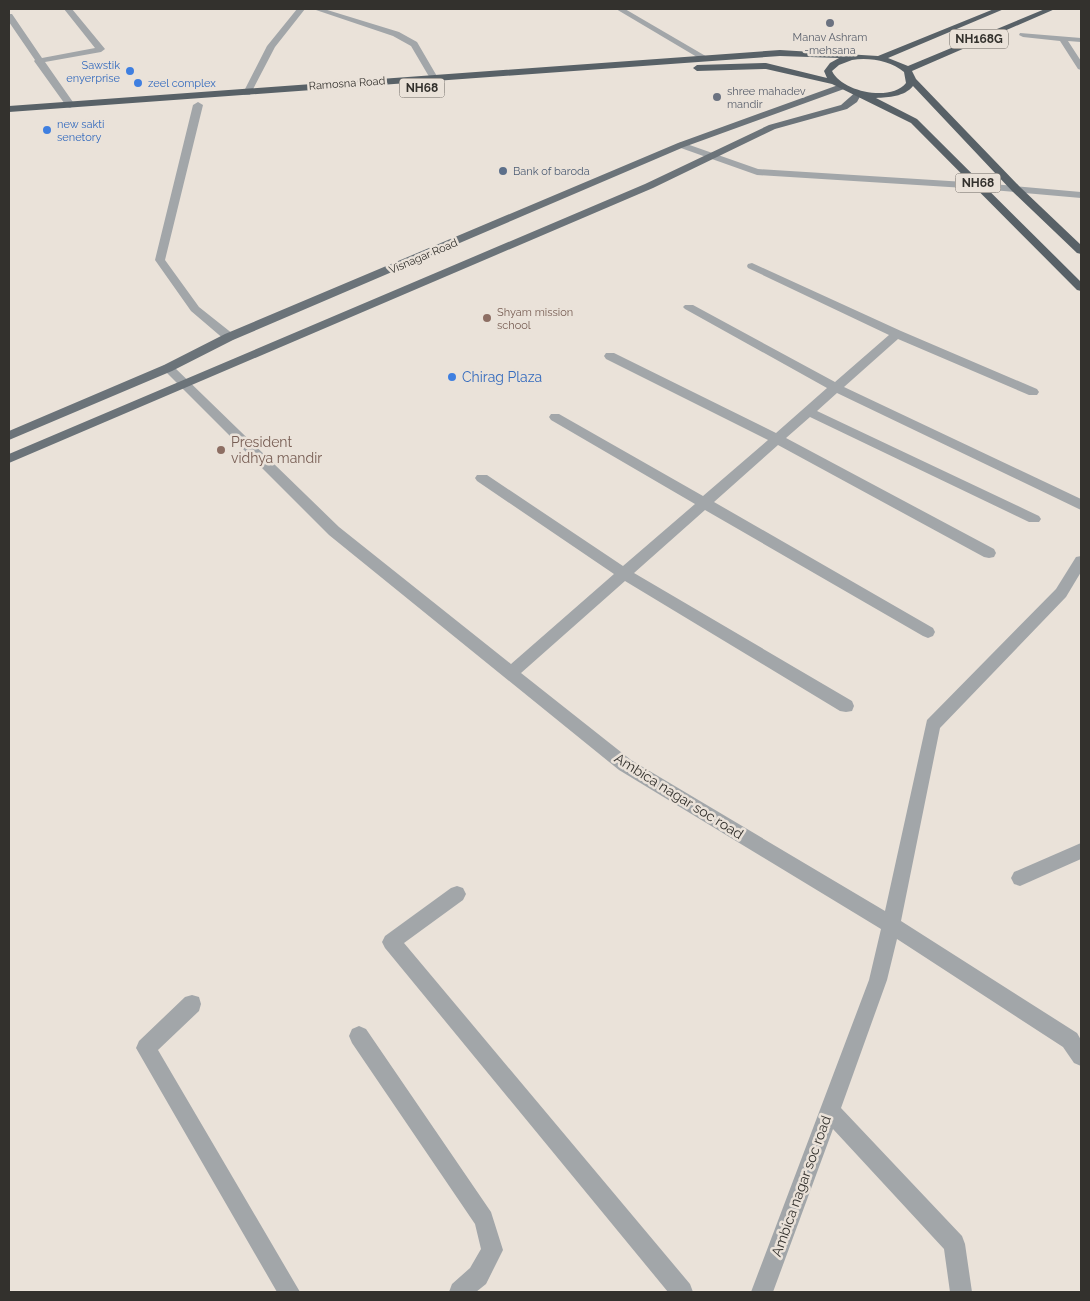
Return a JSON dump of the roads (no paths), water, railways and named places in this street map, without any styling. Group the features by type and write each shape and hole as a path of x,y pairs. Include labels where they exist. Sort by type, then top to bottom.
{"highway":[{"name":"NH168G","path":"880,58 991,11 1000,9"},
{"name":"NH168G","path":"907,70 1051,9"},
{"name":"NH68","path":"704,58 780,53 868,57 890,61 907,70"},
{"name":"NH68","path":"868,57 845,59 831,66 828,71 829,77 838,85 860,93 914,121 1081,288"},
{"name":"Ramosna Road","path":"9,109 704,58"},
{"name":"Ramosna Road","path":"9,118 682,68 766,66 838,85"},
{"path":"907,70 912,80 1016,189 1081,251"},
{"name":"NH68","path":"860,93 886,95 896,93 904,90 912,80"}],"main road":[{"name":"Visnagar Road","path":"9,436 168,368 229,337 681,145 838,85"},
{"path":"9,459 640,190 772,127 844,107 860,93"}],"street":[{"path":"38,61 101,49 68,9"},
{"path":"247,93 271,46 301,9"},
{"path":"317,9 396,34 414,44 434,78"},
{"path":"620,9 704,58"},
{"path":"9,16 38,61 70,105"},
{"path":"1023,35 1081,40"},
{"path":"1062,38 1081,67"},
{"path":"198,105 160,260 195,309 229,337"},
{"path":"681,145 757,172 981,186 1081,195"},
{"path":"752,266 897,334 1032,392"},
{"path":"689,307 836,388 1081,505"},
{"path":"511,674 897,334"},
{"path":"610,356 778,439 989,553"},
{"name":"Ambica nagar soc road","path":"168,368 334,532 625,766 891,925 878,980 762,1292"},
{"path":"809,412 1034,519"},
{"path":"555,417 706,502 928,632"},
{"path":"482,478 624,574 846,706"},
{"path":"1081,561 1061,593 933,725 891,925 1070,1040 1081,1056"},
{"path":"1020,878 1081,851"},
{"path":"457,894 391,942 682,1292"},
{"path":"192,1004 146,1048 290,1292"},
{"path":"359,1036 484,1219 492,1250 478,1276 460,1292"},
{"path":"829,1110 954,1244 961,1292"}],"place":[{"name":"Manav Ashram -mehsana","path":"830,23"},
{"name":"Sawstik enyerprise","path":"130,71"},
{"name":"zeel complex","path":"138,83"},
{"name":"shree mahadev mandir","path":"717,97"},
{"name":"new sakti senetory","path":"47,130"},
{"name":"Bank of baroda","path":"503,171"},
{"name":"Shyam mission school","path":"487,318"},
{"name":"Chirag Plaza","path":"452,377"},
{"name":"President vidhya mandir","path":"221,450"}]}
